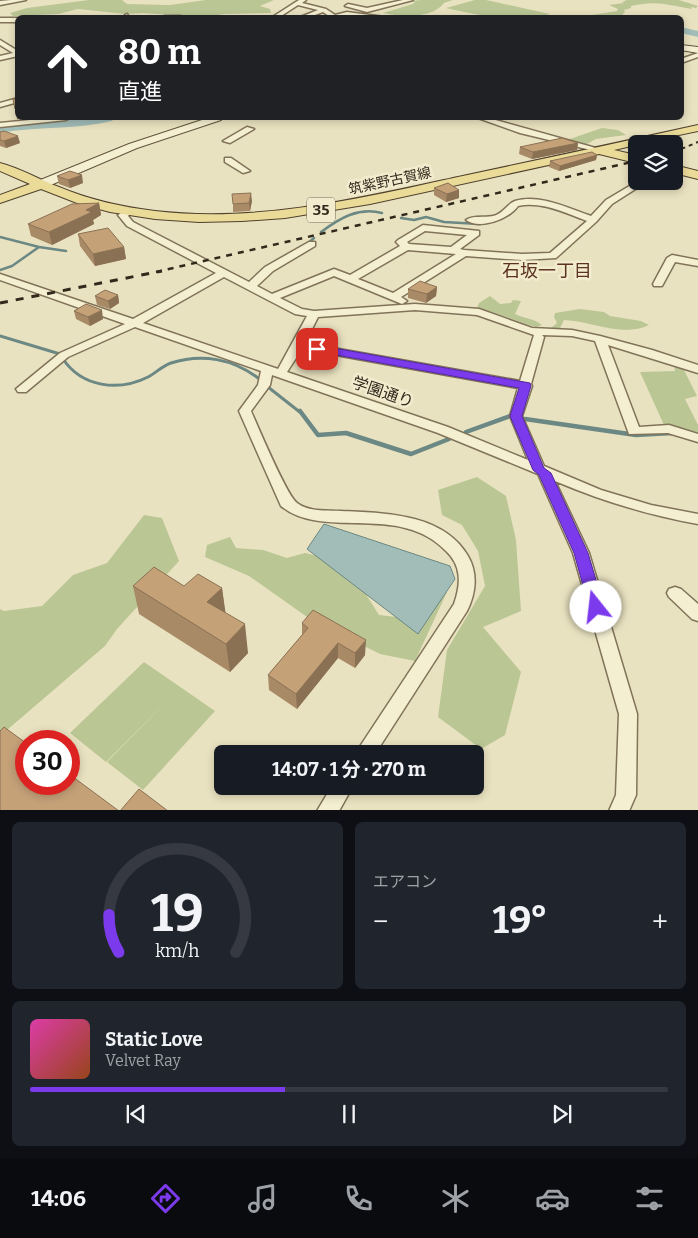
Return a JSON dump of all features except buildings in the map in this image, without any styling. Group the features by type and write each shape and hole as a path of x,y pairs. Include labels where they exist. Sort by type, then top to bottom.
{"main road":[{"name":"筑紫野古賀線","path":"42,184 92,203 129,211 218,219 274,216 311,211 698,128"},
{"path":"599,150 628,157"},
{"path":"0,167 42,184"},
{"path":"683,171 698,175"},
{"path":"0,200 42,184"}],"street":[{"path":"0,3 23,0"},
{"path":"278,15 303,0"},
{"path":"348,6 367,10 410,0"},
{"path":"340,8 364,2"},
{"path":"296,3 325,10 334,15"},
{"path":"309,15 333,9"},
{"path":"344,15 358,15"},
{"path":"0,20 15,20"},
{"path":"0,42 15,52"},
{"path":"10,48 15,47"},
{"path":"684,48 698,50"},
{"path":"0,58 15,54"},
{"path":"684,60 698,55"},
{"path":"0,97 14,101"},
{"path":"0,105 14,101"},
{"path":"0,125 47,120"},
{"path":"42,184 133,146 211,120"},
{"path":"489,120 523,132 599,150"},
{"path":"227,141 250,129"},
{"path":"228,160 246,171"},
{"path":"352,278 406,247 522,257 553,256 593,220 609,202 629,190"},
{"path":"471,220 499,218 508,214 515,204 527,202 545,205 593,220"},
{"path":"129,211 123,215 130,224 299,312 314,314 415,307 485,313 531,331 572,334 600,339 648,352 698,369"},
{"path":"406,247 400,242 422,228 476,234 452,250"},
{"path":"251,286 269,268 312,244"},
{"path":"394,297 464,253"},
{"path":"658,284 672,258 698,263"},
{"path":"273,297 334,272 352,278 415,307"},
{"path":"22,389 64,355 133,324 224,273"},
{"name":"学園通り","path":"0,277 443,430 596,493 642,507 698,519"},
{"path":"281,373 314,314"},
{"path":"538,336 526,386 516,416 581,553 628,714 626,795 619,810"},
{"path":"600,339 634,431 669,429 698,438"},
{"path":"298,345 526,386"},
{"path":"267,369 264,385 245,411 286,502 294,509 313,515 407,522 432,530 444,537 454,547 466,567 466,594 461,606 370,745"},
{"path":"675,594 698,614"},
{"path":"327,810 337,795"}],"green space":[{"path":"89,0 122,0 127,4 170,5 206,0 274,0 260,6 270,9 271,13 174,15 126,14 78,9 58,14 13,16 10,13 27,8"},
{"path":"453,0 444,3 432,12 424,14 398,15 383,13 415,2 412,1"},
{"path":"475,0 486,0 550,14 480,15 446,8"},
{"path":"627,0 679,0 698,6 696,8 691,7 692,9 648,3 631,6 631,8 624,10 625,12 622,15 592,15 617,11 618,9 609,5 624,3 622,2"},
{"path":"602,128 618,130 626,135 596,139 585,145 567,140"},
{"path":"490,296 500,304 511,303 513,300 521,301 515,314 542,325 536,327 477,308 479,303"},
{"path":"580,309 604,312 610,316 641,321 649,325 629,330 564,320 560,328 551,328 557,323 554,317 555,313"},
{"path":"674,364 682,366 697,396 685,399 698,425 698,434 664,425 640,372 675,371"},
{"path":"477,477 506,496 516,540 521,611 483,627 521,672 505,735 484,747 484,745 476,745 438,717 447,650 485,586 478,551 462,525 442,515 438,490"},
{"path":"144,515 162,518 179,561 117,629 105,646 0,736 0,609 4,611 42,606 73,575 107,563"},
{"path":"230,537 236,548 263,550 287,558 305,553 327,558 355,577 379,615 413,619 433,567 447,592 415,661 380,654 310,619 249,576 205,557 207,545"},
{"path":"144,662 215,711 143,790 107,762 169,699 106,762 80,741 80,730 73,730"}],"water":[{"path":"324,524 450,566 455,579 418,634 307,549"}],"waterway":[{"path":"684,31 698,34"},
{"path":"0,129 94,120"},
{"path":"321,232 335,222 350,215 365,211 382,213"},
{"path":"401,218 414,220 426,217 444,222 479,224"},
{"path":"0,237 39,247"},
{"path":"306,245 314,238"},
{"path":"0,270 12,266 39,247"},
{"path":"39,247 66,251"},
{"path":"0,336 60,354"},
{"path":"63,359 80,376 101,384 113,385 137,382 168,364 194,358 228,362 258,378"},
{"path":"268,387 301,413"},
{"path":"300,411 318,435 346,433 411,454 449,439"},
{"path":"466,432 510,416"},
{"path":"525,419 636,435 672,433"}],"railway":[{"path":"683,148 698,142"},
{"path":"156,272 628,163"},
{"path":"0,303 162,271"}],"district":[{"name":"石坂一丁目","path":"547,271"}],"route":[{"path":"317,349 526,386 516,416 539,470 544,473 581,553 596,607"}]}
